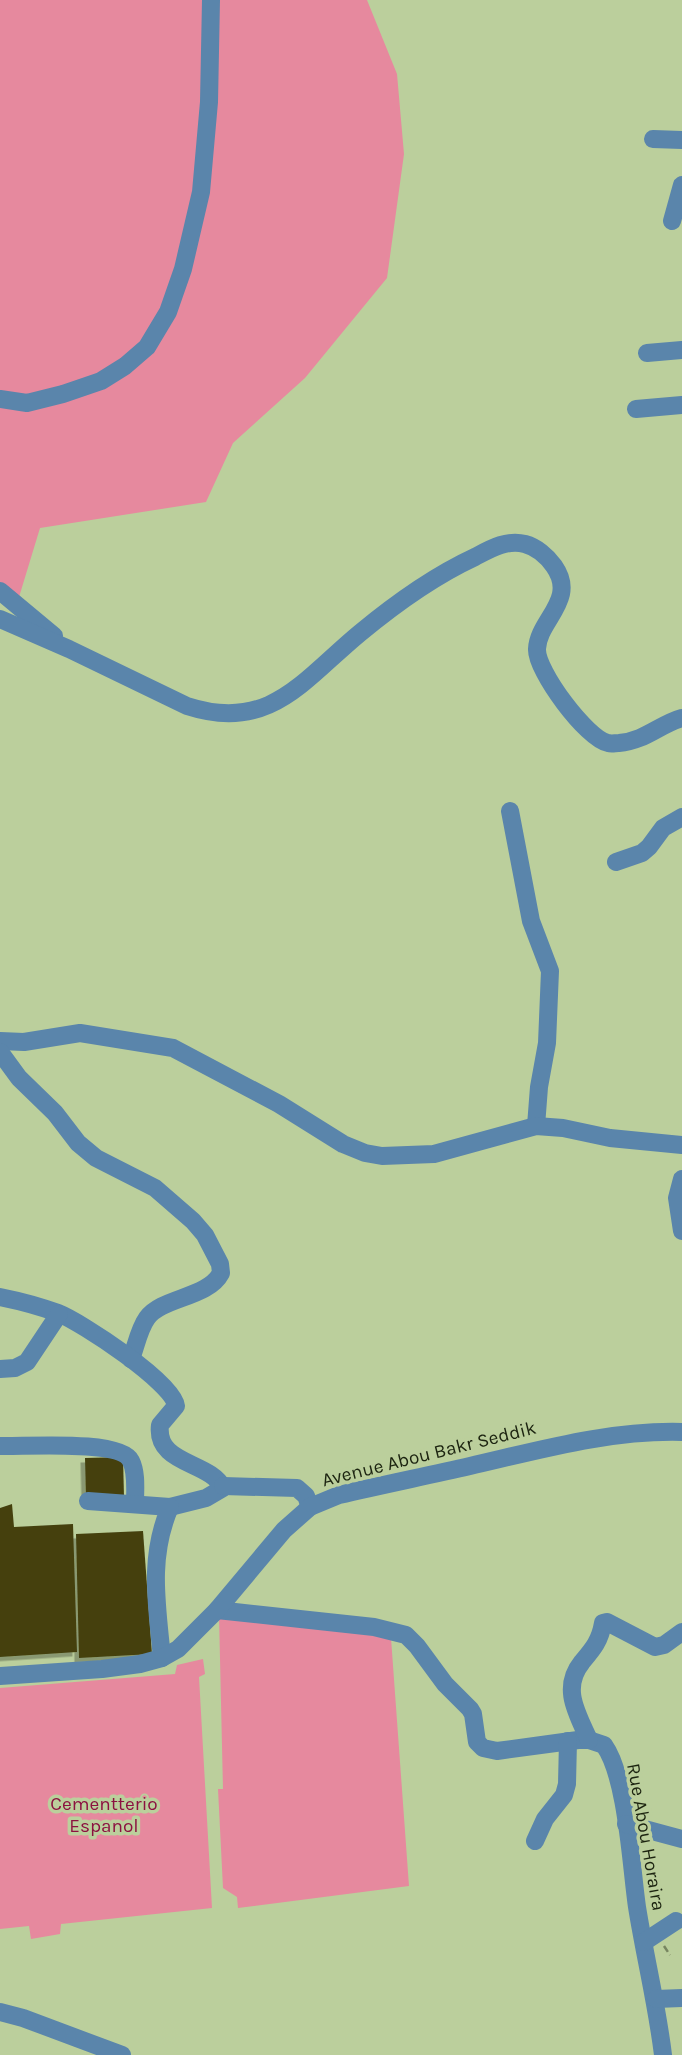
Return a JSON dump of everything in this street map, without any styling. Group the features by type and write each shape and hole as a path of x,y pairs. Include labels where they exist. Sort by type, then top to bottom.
{"street":[{"path":"0,399 27,403 101,381 125,366 147,347 168,312 183,269 201,192 209,102 211,0"},
{"path":"653,139 682,140"},
{"path":"670,220 682,185"},
{"path":"647,353 682,350"},
{"path":"636,409 682,405"},
{"path":"0,620 69,649 187,706 205,712 232,715 268,706 288,695 386,613 458,565 510,542 524,544 536,549 551,561 559,573 562,584 556,609 540,637 537,649 546,678 580,721 607,743 620,743 635,740 682,718"},
{"path":"0,591 69,649"},
{"path":"510,811 531,921 550,971 547,1043 539,1087 536,1126"},
{"path":"616,862 642,853 663,828 682,817"},
{"path":"0,1041 24,1042 80,1033 173,1048 279,1104 343,1144 365,1153 382,1156 434,1154 536,1126 563,1128 610,1138 682,1145"},
{"path":"0,1052 19,1078 55,1113 78,1143 96,1158 155,1188 194,1221 205,1235 220,1264 221,1273 214,1283 150,1314 143,1324 131,1359"},
{"path":"682,1179 677,1198 682,1231"},
{"path":"0,1297 59,1314 83,1325 131,1359 166,1389 176,1406 160,1425 162,1442 174,1456 215,1478 223,1486 297,1488 306,1496 310,1507"},
{"path":"0,1369 15,1368 27,1362 59,1314"},
{"name":"Avenue Abou Bakr Seddik","path":"0,1676 102,1669 162,1658 178,1649 217,1610 284,1530 310,1507 339,1495 532,1450 655,1431 682,1432"},
{"path":"0,1446 94,1447 124,1453 134,1471 135,1504"},
{"path":"88,1501 170,1507 206,1498 220,1491 223,1486"},
{"path":"162,1658 155,1576 156,1554 160,1530 170,1507"},
{"path":"217,1610 383,1628 406,1634 445,1684 470,1709 477,1742 483,1748 497,1751 589,1740 571,1697 571,1684 574,1673 596,1646 606,1622 651,1646 677,1640"},
{"name":"Rue Abou Horaira","path":"589,1740 604,1745 608,1750 620,1789 663,2055"},
{"path":"535,1841 545,1819 564,1795 567,1784 568,1741"},
{"path":"626,1824 682,1839"},
{"path":"644,1942 676,1921"},
{"path":"656,1999 682,1998"},
{"path":"0,2012 23,2018 114,2054"}],"green space":[{"path":"0,0 367,0 397,74 404,154 387,278 305,378 233,443 206,502 40,528 16,607 0,601"},
{"path":"219,1615 391,1638 409,1886 238,1908 237,1897 223,1888 218,1789 223,1789"},
{"name":"Cementterio Espanol","path":"203,1659 205,1674 199,1677 212,1908 61,1924 60,1934 31,1939 29,1926 0,1929 0,1688 175,1674 177,1665"}],"building":[{"path":"123,1457 124,1497 86,1498 85,1458"},
{"path":"12,1504 14,1527 73,1524 77,1652 0,1657 0,1508"},
{"path":"143,1531 152,1654 79,1658 76,1534"}]}
